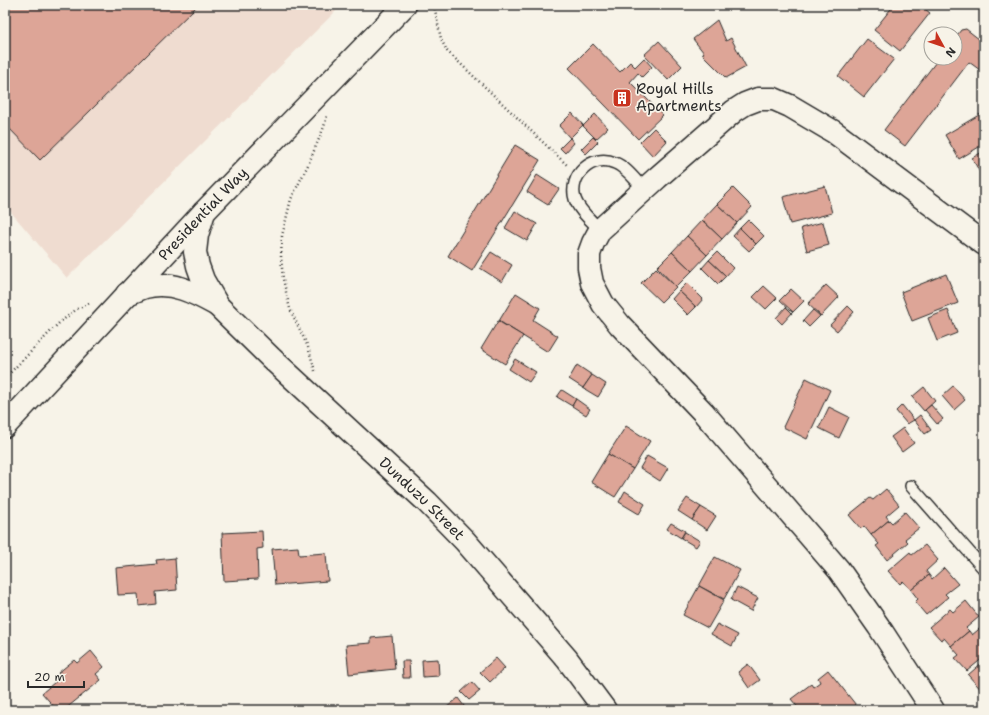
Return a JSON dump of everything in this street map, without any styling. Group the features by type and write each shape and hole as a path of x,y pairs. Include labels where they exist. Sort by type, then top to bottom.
{"street":[{"name":"Presidential Way","path":"5,426 204,212 405,5"},
{"path":"933,710 879,627 839,570 703,412 620,325 603,304 592,283 589,268 589,254 600,230 644,189 734,111 744,104 758,99 774,99 790,106 834,132 984,244"},
{"name":"Dunduzu Street","path":"204,212 197,234 195,252 203,280 218,306"},
{"name":"Dunduzu Street","path":"128,294 146,287 172,286 192,292 218,306 427,502 465,541 567,659 605,710"}],"lane":[{"path":"600,230 581,210 575,200 573,189 576,178 582,168 592,162 604,160 615,163 624,169 644,189"},
{"path":"911,486 984,569"}],"path":[{"path":"434,5 441,39 448,51 568,165 576,178"},
{"path":"316,399 316,376 314,367 308,347 290,309 282,279 281,257 282,236 291,199 311,159 324,127 329,109"}],"shaded area":[{"path":"5,5 342,5 67,278 5,205"}],"building":[{"path":"5,5 198,5 40,160 5,124"},
{"path":"894,5 920,5 930,13 900,51 874,30"},
{"path":"717,20 726,41 731,38 746,67 726,78 702,54 704,53 693,39"},
{"path":"966,29 984,43 984,73 969,62 905,146 884,130 933,66 963,66 963,30"},
{"path":"867,39 894,59 864,97 838,76"},
{"path":"659,41 682,66 668,80 644,55"},
{"name":"Royal Hills Apartments","path":"593,44 620,72 630,62 635,67 644,58 652,67 642,77 638,73 630,82 663,115 638,139 569,68"},
{"path":"984,112 984,144 959,159 945,135"},
{"path":"572,113 583,125 570,138 559,126"},
{"path":"595,114 608,128 596,139 583,126"},
{"path":"654,128 667,141 653,156 640,142"},
{"path":"593,137 598,142 586,154 581,149"},
{"path":"570,138 574,143 565,153 560,148"},
{"path":"515,145 540,160 472,271 448,256"},
{"path":"984,151 984,177 983,178 972,158"},
{"path":"537,175 559,189 548,205 527,192"},
{"path":"825,186 832,213 790,224 783,197"},
{"path":"733,188 752,207 737,223 717,204"},
{"path":"717,204 737,223 722,239 702,220"},
{"path":"515,211 537,224 527,241 505,228"},
{"path":"702,220 722,239 707,255 687,236"},
{"path":"748,220 764,236 756,244 740,228"},
{"path":"823,222 829,245 807,251 801,228"},
{"path":"740,228 756,244 749,251 733,236"},
{"path":"687,236 707,255 692,271 672,252"},
{"path":"491,252 512,265 502,282 480,268"},
{"path":"672,252 692,271 676,287 657,267"},
{"path":"717,252 733,268 726,276 709,260"},
{"path":"709,260 726,276 718,284 702,268"},
{"path":"656,268 676,287 661,302 641,283"},
{"path":"946,274 958,303 912,321 901,292"},
{"path":"687,283 703,299 696,307 679,291"},
{"path":"826,285 839,297 821,316 808,304"},
{"path":"764,286 777,298 766,309 753,297"},
{"path":"791,289 804,301 793,312 780,300"},
{"path":"679,291 696,307 688,315 672,299"},
{"path":"516,293 540,308 533,320 558,336 548,352 499,321"},
{"path":"848,306 854,312 837,331 830,325"},
{"path":"786,307 792,313 782,324 776,318"},
{"path":"813,310 820,316 809,327 803,321"},
{"path":"948,310 957,333 937,341 928,318"},
{"path":"498,321 523,336 505,364 481,349"},
{"path":"515,359 536,372 529,382 509,369"},
{"path":"577,365 592,375 583,388 569,379"},
{"path":"592,375 606,384 598,397 583,388"},
{"path":"806,378 830,390 807,439 783,427"},
{"path":"953,386 965,400 954,410 942,396"},
{"path":"924,387 935,401 924,411 912,397"},
{"path":"562,390 576,399 572,406 557,397"},
{"path":"576,399 590,409 586,415 572,406"},
{"path":"902,405 914,420 907,424 896,411"},
{"path":"931,405 943,419 937,424 925,410"},
{"path":"829,407 849,417 839,438 819,428"},
{"path":"920,415 931,430 925,434 914,420"},
{"path":"626,426 650,441 633,469 608,454"},
{"path":"903,428 914,443 902,452 891,437"},
{"path":"608,454 633,469 615,497 591,482"},
{"path":"647,456 668,468 660,481 640,468"},
{"path":"886,489 899,505 886,516 889,520 871,535 864,526 861,529 849,515 870,498 873,500"},
{"path":"625,491 645,504 639,514 619,502"},
{"path":"687,498 701,507 692,520 678,511"},
{"path":"701,507 716,516 707,530 692,520"},
{"path":"905,512 919,528 905,539 908,542 887,560 876,546 879,544 871,535 889,520 892,523"},
{"path":"671,523 685,531 681,538 667,529"},
{"path":"262,531 263,548 257,549 258,579 224,581 222,533"},
{"path":"685,532 700,541 696,547 681,538"},
{"path":"925,545 938,560 926,571 929,575 911,590 903,581 900,584 888,571 910,552 912,555"},
{"path":"298,547 299,555 326,553 328,581 275,585 272,549"},
{"path":"715,557 740,570 724,599 699,586"},
{"path":"175,558 177,590 155,592 156,604 139,606 138,594 118,595 116,568 157,564 156,560"},
{"path":"944,568 958,584 945,594 948,597 926,615 915,602 918,599 911,590 929,575 932,579"},
{"path":"699,586 724,600 708,628 683,615"},
{"path":"737,587 758,598 751,611 731,600"},
{"path":"966,601 979,617 966,628 969,631 951,646 944,638 941,640 929,627 950,609 953,612"},
{"path":"717,624 738,635 732,646 711,634"},
{"path":"984,625 984,657 967,671 955,658 959,655 951,646 969,631 972,635"},
{"path":"392,636 395,669 349,674 346,645 371,643 371,638"},
{"path":"91,651 104,667 96,674 101,680 64,710 57,710 42,693 61,677 58,673 74,660 77,663"},
{"path":"496,658 505,668 490,682 480,672"},
{"path":"438,659 439,676 423,677 422,660"},
{"path":"402,661 409,661 410,678 403,678"},
{"path":"984,661 984,693 968,675"},
{"path":"748,664 760,680 749,688 738,672"},
{"path":"828,670 860,710 800,710 791,699 811,684 813,687 820,682 818,678"},
{"path":"472,682 480,691 469,700 461,692"},
{"path":"458,698 467,710 448,710 446,708"}],"place":[{"name":"Royal Hills Apartments","path":"622,98"}]}
